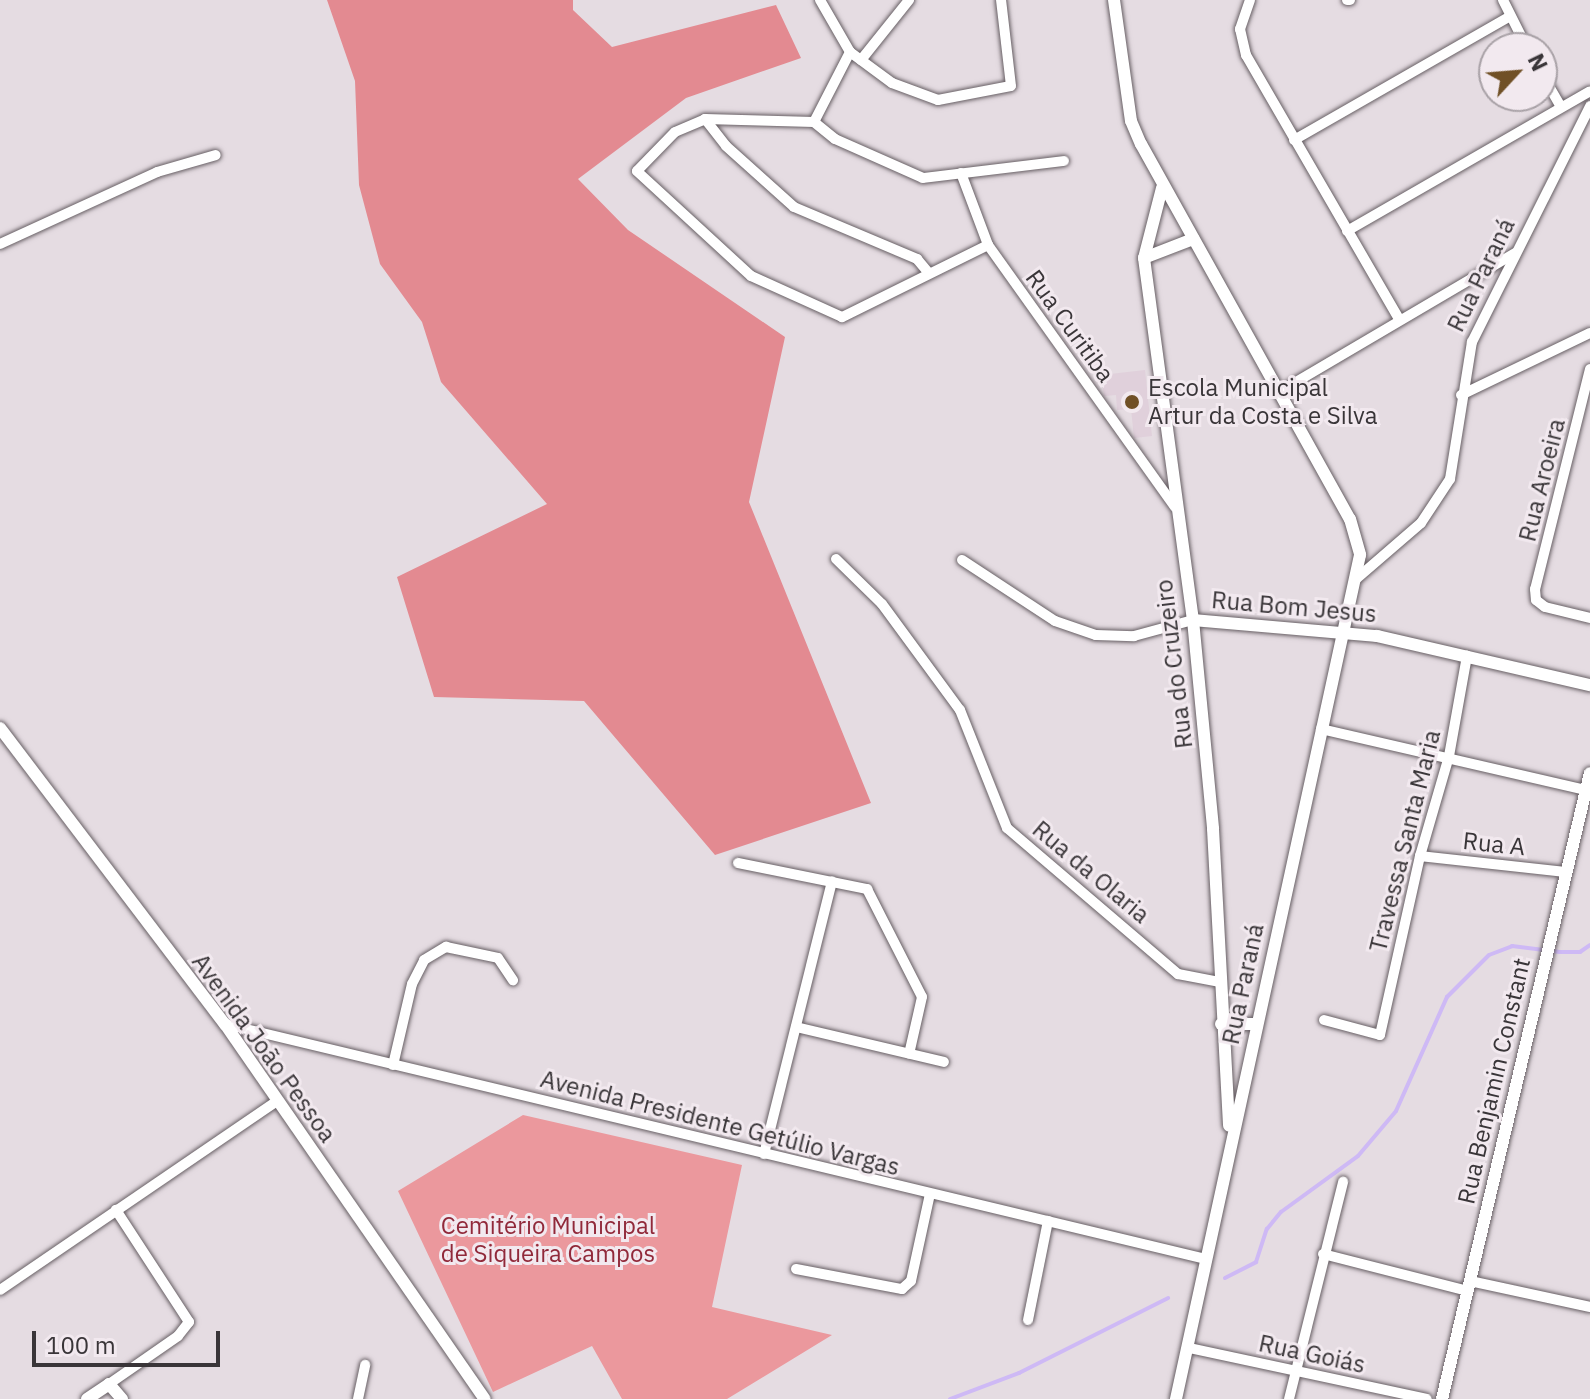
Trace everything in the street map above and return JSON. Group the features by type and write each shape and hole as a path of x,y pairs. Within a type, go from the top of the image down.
{"street":[{"path":"820,0 850,52 892,83 938,100 1011,86 1001,0"},
{"path":"861,60 909,0"},
{"path":"1114,0 1131,121 1162,188 1279,392 1515,253"},
{"path":"1250,0 1240,29 1246,55 1399,319"},
{"path":"1503,0 1518,32"},
{"path":"1294,140 1509,17"},
{"path":"814,122 850,52"},
{"path":"1347,231 1590,91"},
{"path":"1558,102 1561,107"},
{"name":"Rua Paraná","path":"1355,580 1435,506 1450,479 1461,395 1472,342 1590,106"},
{"path":"705,119 726,146 794,207 917,259 927,271"},
{"path":"988,245 927,271 842,317 751,276 637,171 675,132 705,119 814,122 835,139 923,178 1064,161"},
{"path":"0,244 157,172 216,155"},
{"name":"Rua Curitiba","path":"961,173 988,245 1175,507"},
{"name":"Rua do Cruzeiro","path":"1162,188 1144,258 1175,507 1193,620 1213,829 1221,1024 1230,1140"},
{"path":"1144,258 1193,239"},
{"path":"1461,395 1590,333"},
{"name":"Rua Aroeira","path":"1590,369 1535,589 1536,600 1590,618"},
{"name":"Rua Paraná","path":"1176,1399 1230,1140 1360,555 1350,519 1279,392"},
{"name":"Rua da Olaria","path":"836,559 882,604 960,710 1007,828 1178,974 1220,982"},
{"name":"Rua Bom Jesus","path":"962,560 1055,621 1096,635 1134,636 1193,620 1342,632 1467,656 1590,685"},
{"name":"Travessa Santa Maria","path":"1324,1020 1380,1035 1420,856 1449,756 1467,656"},
{"name":"Avenida João Pessoa","path":"0,728 225,1024 485,1399"},
{"path":"1321,729 1449,756 1588,791"},
{"name":"Rua Benjamin Constant","path":"1442,1399 1590,773"},
{"name":"Rua A","path":"1420,856 1565,872"},
{"path":"738,863 867,889 922,997 909,1054"},
{"path":"764,1154 832,881"},
{"path":"393,1065 412,984 424,960 446,947 498,958 513,980"},
{"name":"Avenida Presidente Getúlio Vargas","path":"225,1024 1206,1259"},
{"path":"1221,1024 1257,1024"},
{"path":"796,1027 944,1062"},
{"path":"0,1290 277,1101"},
{"path":"1289,1399 1343,1182"},
{"path":"796,1269 897,1290 908,1286 930,1194"},
{"path":"87,1399 186,1330 188,1314 116,1210"},
{"path":"1028,1320 1048,1221"},
{"path":"1323,1254 1469,1286 1590,1307"},
{"name":"Rua Goiás","path":"1189,1348 1427,1399"},
{"path":"358,1399 365,1365"},
{"path":"109,1384 120,1399"}],"shaded area":[{"path":"327,0 573,0 573,10 612,47 776,5 801,58 686,98 578,179 628,230 785,337 749,502 871,803 715,855 584,701 434,697 397,577 547,504 441,382 422,322 380,264 359,185 355,81"},
{"name":"Escola Municipal Artur da Costa e Silva","path":"1145,370 1152,436 1134,438 1131,409 1117,410 1116,395 1104,396 1101,375"}],"green space":[{"name":"Cemitério Municipal de Siqueira Campos","path":"523,1115 742,1165 712,1307 832,1335 727,1399 622,1399 592,1346 493,1392 398,1191"}],"waterway":[{"path":"1225,1278 1256,1262 1267,1229 1281,1212 1358,1156 1396,1111 1447,997 1489,955 1512,946 1580,952 1590,945"},
{"path":"950,1399 1019,1373 1168,1298"}],"place":[{"name":"Escola Municipal Artur da Costa e Silva","path":"1132,402"}]}
